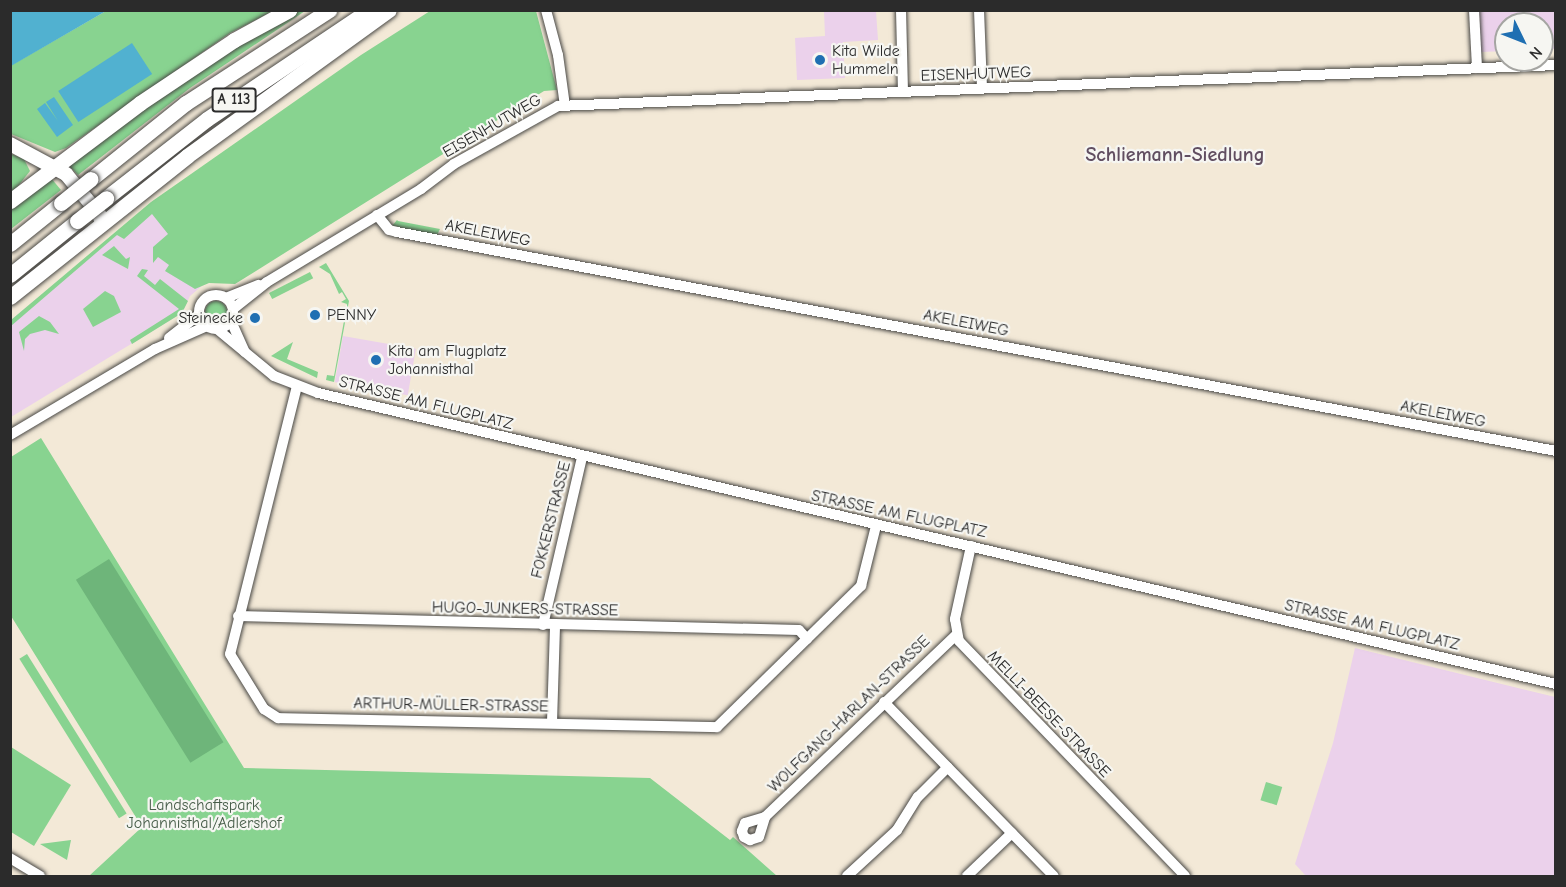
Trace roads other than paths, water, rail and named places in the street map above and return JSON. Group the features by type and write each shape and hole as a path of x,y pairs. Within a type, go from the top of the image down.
{"highway":[{"path":"10,201 52,166 234,40 289,10"},
{"name":"A 113","path":"10,244 186,104 329,10"},
{"name":"A 113","path":"10,274 207,118 369,10"},
{"path":"10,297 228,125 389,10"}],"main road":[{"path":"10,144 52,166 93,220 102,224"}],"street":[{"path":"546,10 558,56 565,106"},
{"path":"901,10 903,92"},
{"path":"979,10 982,88"},
{"path":"1474,10 1477,68"},
{"name":"EISENHUTWEG","path":"233,309 267,282 532,118 565,106 1556,65"},
{"name":"AKELEIWEG","path":"377,215 389,230 397,232 1556,451"},
{"name":"EISENHUTWEG","path":"10,436 25,432 27,427 155,349 200,314 202,303 209,297 226,298 267,282"},
{"path":"226,298 233,309 231,321"},
{"path":"200,314 212,327"},
{"name":"EISENHUTWEG","path":"155,349 231,321"},
{"name":"STRASSE AM FLUGPLATZ","path":"231,321 245,353"},
{"name":"STRASSE AM FLUGPLATZ","path":"212,327 274,376 297,386 582,457 1556,684"},
{"name":"ARTHUR-MÜLLER-STRASSE","path":"297,386 230,654 264,709 278,718 717,726 861,586 876,526"},
{"name":"FOKKERSTRASSE","path":"543,625 582,457"},
{"path":"956,635 955,620 970,546"},
{"name":"HUGO-JUNKERS-STRASSE","path":"238,616 555,626 799,630 807,639"},
{"path":"552,722 555,626"},
{"name":"WOLFGANG-HARLAN-STRASSE","path":"765,817 956,635"},
{"name":"MELLI-BEESE-STRASSE","path":"956,635 965,649 1185,876"},
{"path":"884,702 1054,876"},
{"path":"847,876 897,830 918,797 948,767"},
{"path":"967,876 1012,833"},
{"path":"10,858 40,876"}],"water":[{"path":"11,10 106,10 106,11 11,66"},
{"path":"132,43 152,74 78,122 58,91"},
{"path":"54,97 73,125 57,137 37,109 45,103 58,121 46,102"}],"place":[{"name":"Kita Wilde Hummeln","path":"820,60"},
{"name":"PENNY","path":"315,315"},
{"name":"Steinecke","path":"255,318"},
{"name":"Kita am Flugplatz Johannisthal","path":"376,360"}],"district":[{"name":"Schliemann-Siedlung","path":"1175,154"}],"park label":[{"name":"Landschaftspark Johannisthal/Adlershof","path":"204,814"}]}
